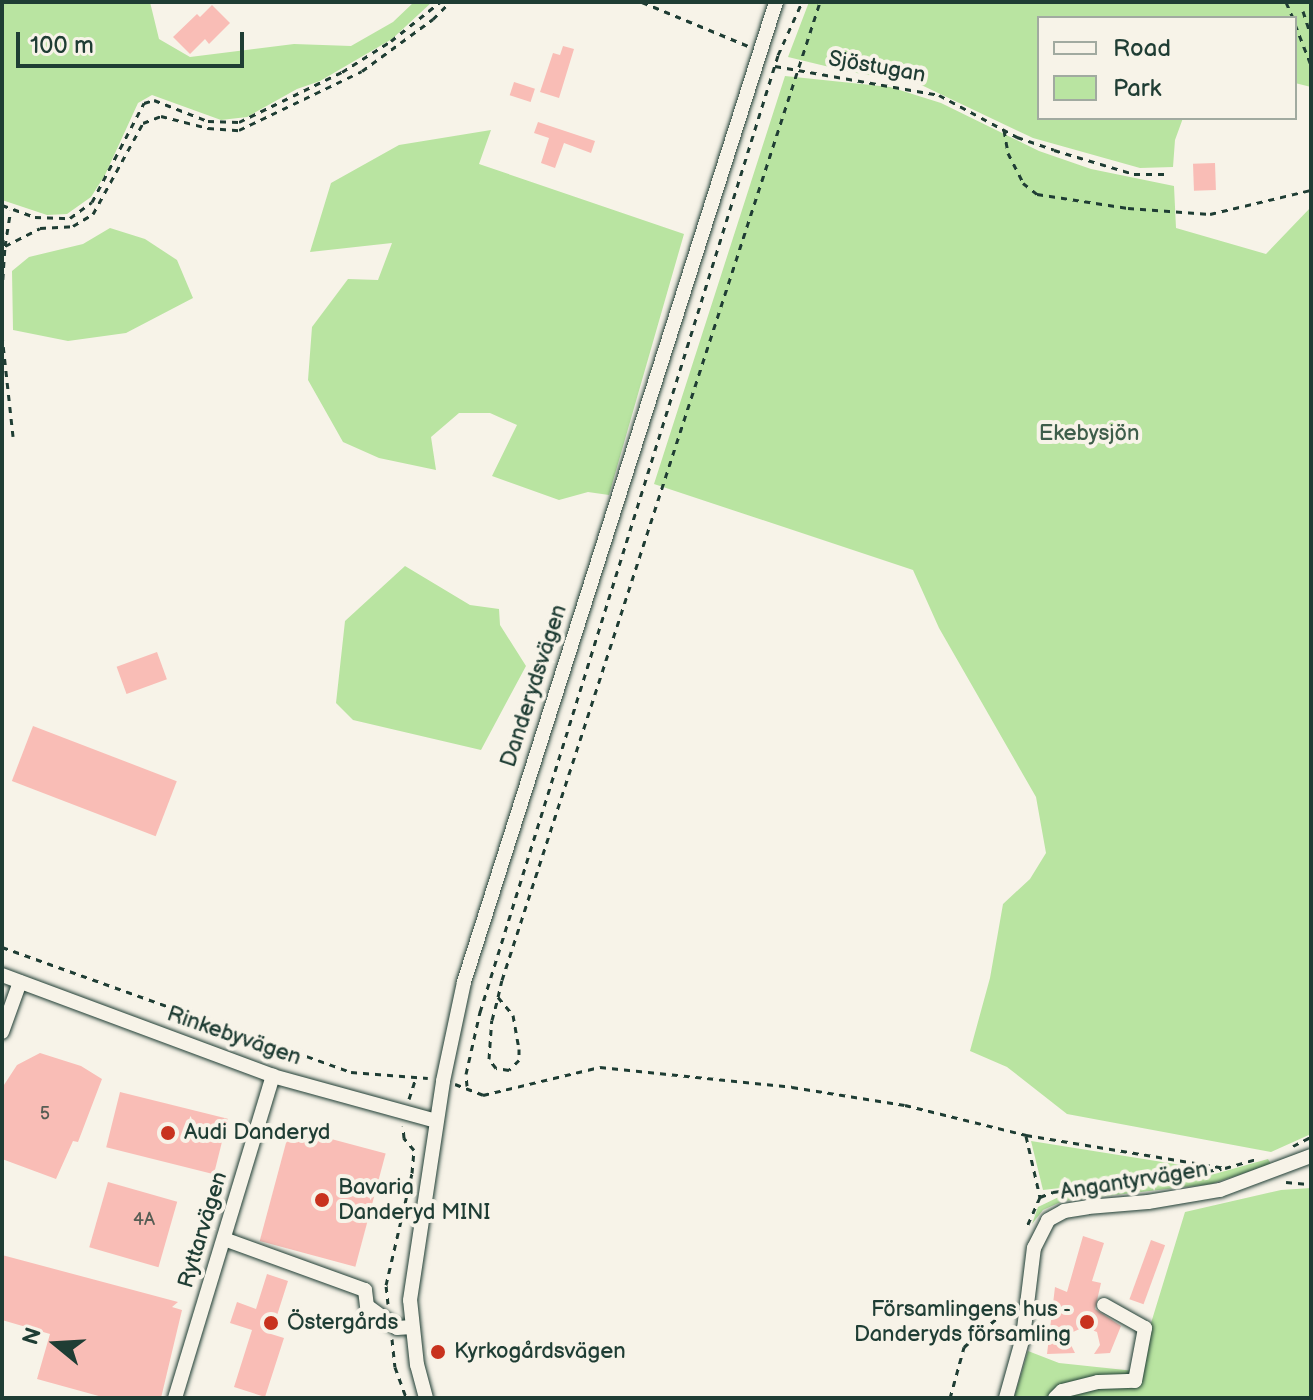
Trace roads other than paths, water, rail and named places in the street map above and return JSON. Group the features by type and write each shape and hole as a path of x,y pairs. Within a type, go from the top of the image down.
{"street":[{"name":"Danderydsvägen","path":"426,1398 417,1365 410,1300 415,1249 455,1021 479,929 776,2"},
{"name":"Rinkebyvägen","path":"2,975 273,1076 436,1121"},
{"path":"2,1032 20,982"},
{"name":"Ryttarvägen","path":"178,1397 273,1076"},
{"name":"Angantyrvägen","path":"1006,1398 1023,1337 1034,1248 1048,1220 1076,1209 1148,1202 1220,1190 1311,1156"},
{"path":"224,1239 365,1290 367,1306 397,1328 412,1327"},
{"path":"1055,1398 1062,1391 1098,1382 1135,1381 1145,1328 1104,1305"}],"place":[{"name":"Audi Danderyd","path":"168,1133"},
{"name":"Bavaria Danderyd MINI","path":"322,1200"},
{"name":"Församlingens hus - Danderyds församling","path":"1087,1322"},
{"name":"Östergårds","path":"271,1323"},
{"name":"Kyrkogårdsvägen","path":"438,1352"}],"park label":[{"name":"Ekebysjön","path":"1089,434"}]}
